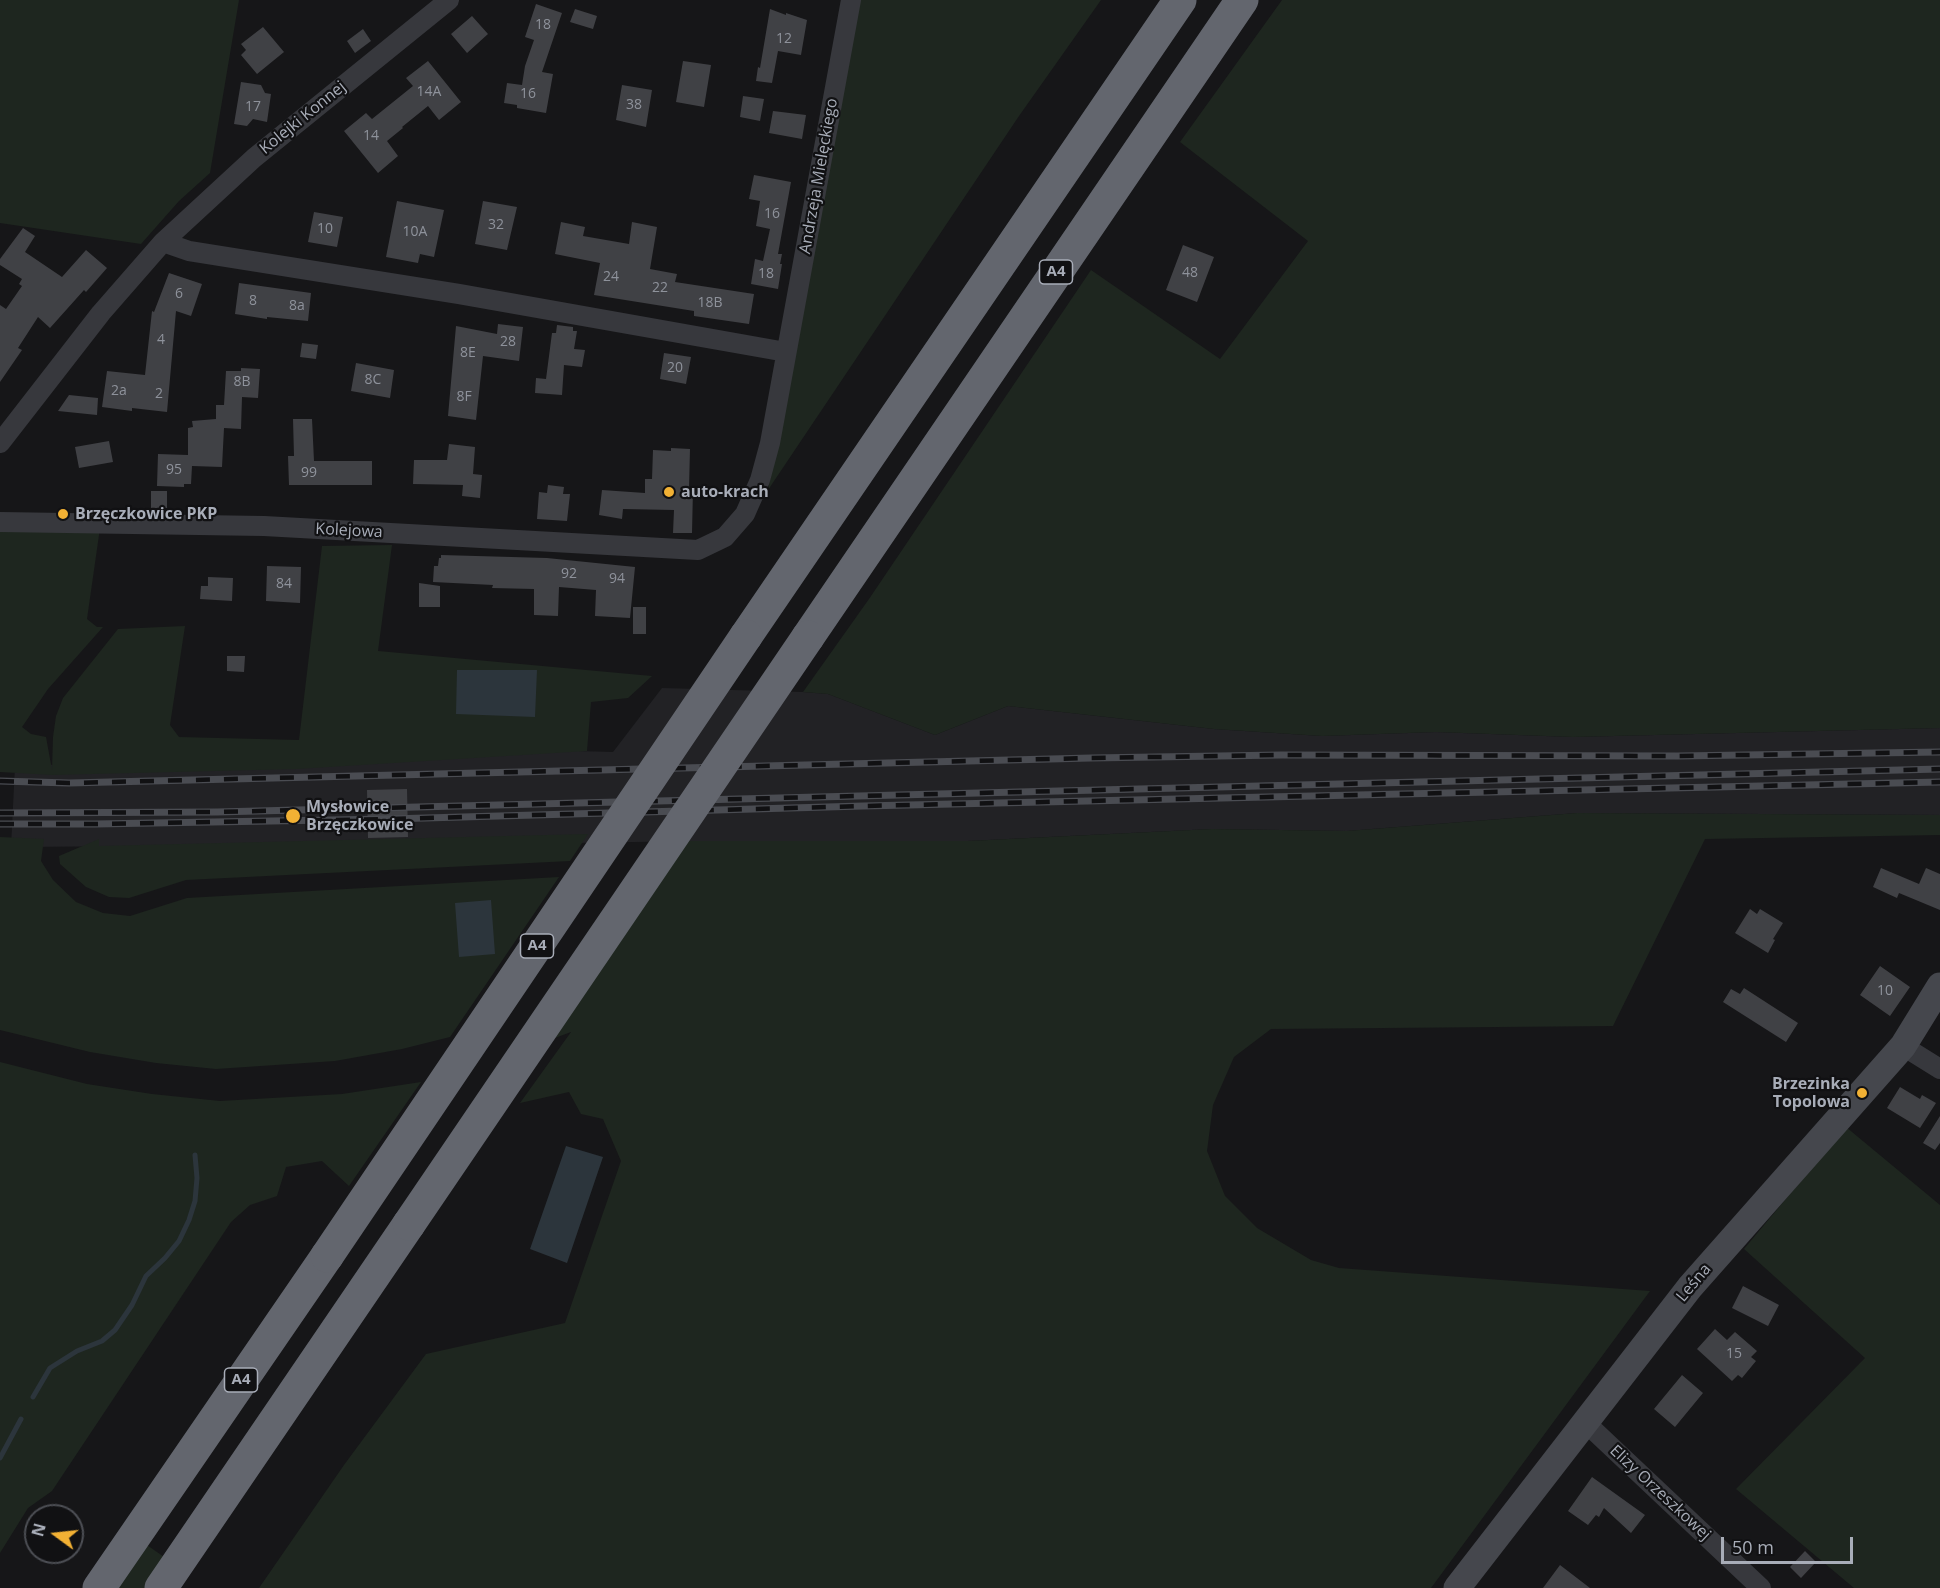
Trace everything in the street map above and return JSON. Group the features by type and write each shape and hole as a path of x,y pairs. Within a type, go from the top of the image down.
{"highway":[{"name":"A4","path":"99,1588 1180,0"},
{"name":"A4","path":"161,1588 1242,0"}],"street":[{"name":"Kolejki Konnej","path":"0,442 100,313 163,242 254,158 448,0"},
{"name":"Andrzeja Mielęckiego","path":"698,550 725,537 745,514 757,489 770,443 851,0"},
{"path":"163,242 189,251 459,294 786,352"},
{"name":"Kolejowa","path":"0,522 264,526 698,550"},
{"name":"Leśna","path":"1457,1588 1690,1287 1903,1046 1940,986"},
{"path":"1903,1046 1940,1069"},
{"name":"Elizy Orzeszkowej","path":"1586,1423 1761,1588"}],"shaded area":[{"path":"0,0 239,0 210,173 179,201 141,244 0,223"},
{"path":"858,0 1101,0 1019,116 768,490"},
{"path":"1282,0 1940,0 1940,728 1573,737 1436,732 1322,736 1214,729 1008,706 935,735 828,694 803,692 869,599 1091,270 1220,359 1308,241 1180,142"},
{"path":"0,527 100,528 87,619 97,627 103,627 48,689 22,727 31,734 46,737 52,770 56,716 63,698 118,629 185,626 170,725 179,737 299,740 322,546 392,545 378,651 652,676 628,698 591,702 587,751 297,769 52,775 0,772"},
{"path":"457,670 537,670 535,717 456,714"},
{"path":"662,688 828,694 935,735 1008,706 1214,729 1322,736 1436,732 1573,737 1940,728 1940,815 1577,813 1347,831 1212,829 968,841 11,847 15,766 508,749 613,752"},
{"path":"1577,813 1940,815 1940,835 1705,839 1613,1026 1271,1029 1234,1057 1213,1105 1207,1151 1225,1196 1257,1228 1311,1260 1339,1268 1650,1291 1431,1588 259,1588 344,1465 426,1354 565,1323 621,1161 603,1119 581,1114 569,1092 520,1103 571,1032 544,1042 680,841 968,841 1212,829 1347,831"},
{"path":"588,834 570,861 186,880 129,898 109,897 86,887 60,864 59,856 99,839 99,846"},
{"path":"0,837 44,839 41,861 53,880 76,902 103,913 130,916 187,898 559,877 450,1037 402,1049 335,1061 216,1069 156,1063 90,1052 0,1030"},
{"path":"491,900 495,954 459,957 455,903"},
{"path":"0,1062 87,1084 220,1101 342,1094 421,1082 349,1186 322,1161 286,1167 277,1196 250,1205 231,1222 52,1491 34,1504 24,1504 24,1514 0,1553"},
{"path":"1846,1127 1940,1205 1940,1588 1854,1588 1736,1489 1865,1358 1744,1249"},
{"path":"566,1146 603,1157 567,1263 530,1249"},
{"path":"144,1543 167,1559 147,1588 114,1588"}],"building":[{"path":"536,4 562,13 542,72 553,74 546,113 517,108 517,105 504,103 507,83 522,85 525,66 534,40 525,37"},
{"path":"575,9 597,16 593,29 570,22"},
{"path":"770,9 807,20 801,55 778,51 772,83 756,81"},
{"path":"472,16 488,34 467,53 451,34"},
{"path":"263,27 284,52 257,74 241,55 246,50 241,44"},
{"path":"363,29 371,41 355,53 347,41"},
{"path":"428,61 461,102 439,120 428,106 402,127 387,141 398,156 378,173 344,131 366,113 372,119 413,86 406,78"},
{"path":"683,61 711,65 704,107 676,102"},
{"path":"241,82 261,85 265,93 271,94 267,122 253,119 247,126 234,124"},
{"path":"622,85 652,90 646,127 616,120"},
{"path":"743,96 764,99 760,121 740,117"},
{"path":"773,111 806,115 802,139 769,133"},
{"path":"754,175 791,182 778,254 782,254 780,264 782,264 778,289 751,284 755,259 763,261 770,229 756,226 760,201 749,199"},
{"path":"397,201 444,210 434,257 420,254 418,263 386,257"},
{"path":"483,201 517,207 507,250 475,244"},
{"path":"314,212 343,217 337,247 308,242"},
{"path":"561,222 585,227 583,236 629,244 632,222 657,227 650,269 677,274 675,282 754,294 749,324 694,316 694,311 594,295 600,263 555,254"},
{"path":"23,228 35,236 25,252 62,277 86,250 107,268 50,328 38,317 18,348 22,350 0,382 0,305 6,309 22,286 19,284 22,279 0,265 0,259"},
{"path":"1183,245 1214,257 1197,302 1166,290"},
{"path":"169,273 202,284 191,316 176,311 167,412 102,407 107,371 145,375 152,311 154,312"},
{"path":"239,283 311,293 308,321 267,317 267,319 235,314"},
{"path":"498,324 523,327 519,361 483,356 476,420 448,416 456,326 497,334"},
{"path":"557,325 573,327 573,331 577,331 574,349 585,350 582,367 564,365 562,395 535,393 536,378 546,379 552,333 556,333"},
{"path":"302,343 318,345 316,359 300,357"},
{"path":"664,353 691,357 686,384 660,379"},
{"path":"356,363 394,370 390,398 351,391"},
{"path":"241,368 260,369 258,398 242,397 241,429 224,428 222,467 192,466 191,484 184,484 184,487 157,486 158,454 188,455 188,428 193,427 192,421 216,419 216,405 224,405 226,371 241,371"},
{"path":"69,395 98,398 97,415 58,411"},
{"path":"293,419 312,419 314,461 372,461 372,485 289,485 288,456 294,456"},
{"path":"109,441 113,462 79,468 75,447"},
{"path":"449,444 475,447 473,474 482,475 480,498 462,496 463,485 413,484 414,460 447,460"},
{"name":"auto-krach","path":"671,448 690,449 689,489 693,489 692,533 673,533 674,510 623,509 622,519 599,515 602,490 645,493 645,479 652,479 653,450 671,451"},
{"path":"548,485 564,487 563,494 570,494 567,521 537,519 539,492 547,493"},
{"path":"151,491 167,491 167,508 151,508"},
{"path":"441,555 547,558 635,567 630,618 595,616 596,590 559,587 558,616 534,615 534,589 492,588 493,585 433,582 434,566 438,566"},
{"path":"267,566 301,567 300,603 266,601"},
{"path":"208,577 233,578 232,601 200,599 201,586 208,586"},
{"path":"419,583 440,586 440,607 419,607"},
{"path":"633,607 646,607 646,634 633,634"},
{"path":"227,656 245,656 244,672 227,671"},
{"path":"407,789 408,837 368,838 367,790"},
{"path":"1881,868 1919,884 1926,868 1940,874 1940,910 1899,893 1897,898 1873,887"},
{"path":"1750,909 1757,914 1760,909 1783,923 1768,953 1735,933"},
{"path":"1880,966 1910,987 1890,1016 1860,995"},
{"path":"1744,988 1798,1023 1786,1042 1723,1002 1731,989 1740,994"},
{"path":"1900,1087 1920,1099 1922,1095 1936,1103 1920,1128 1887,1108"},
{"path":"1940,1116 1940,1143 1935,1150 1923,1143"},
{"path":"1743,1286 1779,1305 1768,1326 1732,1308"},
{"path":"1715,1329 1727,1340 1735,1332 1757,1351 1751,1357 1756,1361 1742,1378 1738,1375 1732,1381 1697,1349"},
{"path":"1682,1375 1703,1393 1675,1427 1654,1409"},
{"path":"1592,1477 1645,1515 1631,1533 1604,1508 1599,1517 1596,1515 1588,1525 1568,1511"},
{"path":"1805,1551 1816,1562 1801,1578 1790,1567"},
{"path":"1560,1565 1590,1588 1543,1588"}],"waterway":[{"path":"33,1397 50,1368 77,1351 102,1341 115,1330 132,1305 146,1276 179,1241 195,1201 197,1178 195,1155"},
{"path":"0,1458 21,1419"}],"railway":[{"path":"0,781 69,783 1281,755 1678,756 1940,752"},
{"path":"0,813 217,812 1940,769"},
{"path":"0,824 389,819 1940,782"}],"place":[{"name":"auto-krach","path":"669,492"},
{"name":"Brzęczkowice PKP","path":"63,514"},
{"name":"Mysłowice Brzęczkowice","path":"293,816"},
{"name":"Brzezinka Topolowa","path":"1862,1093"}]}
